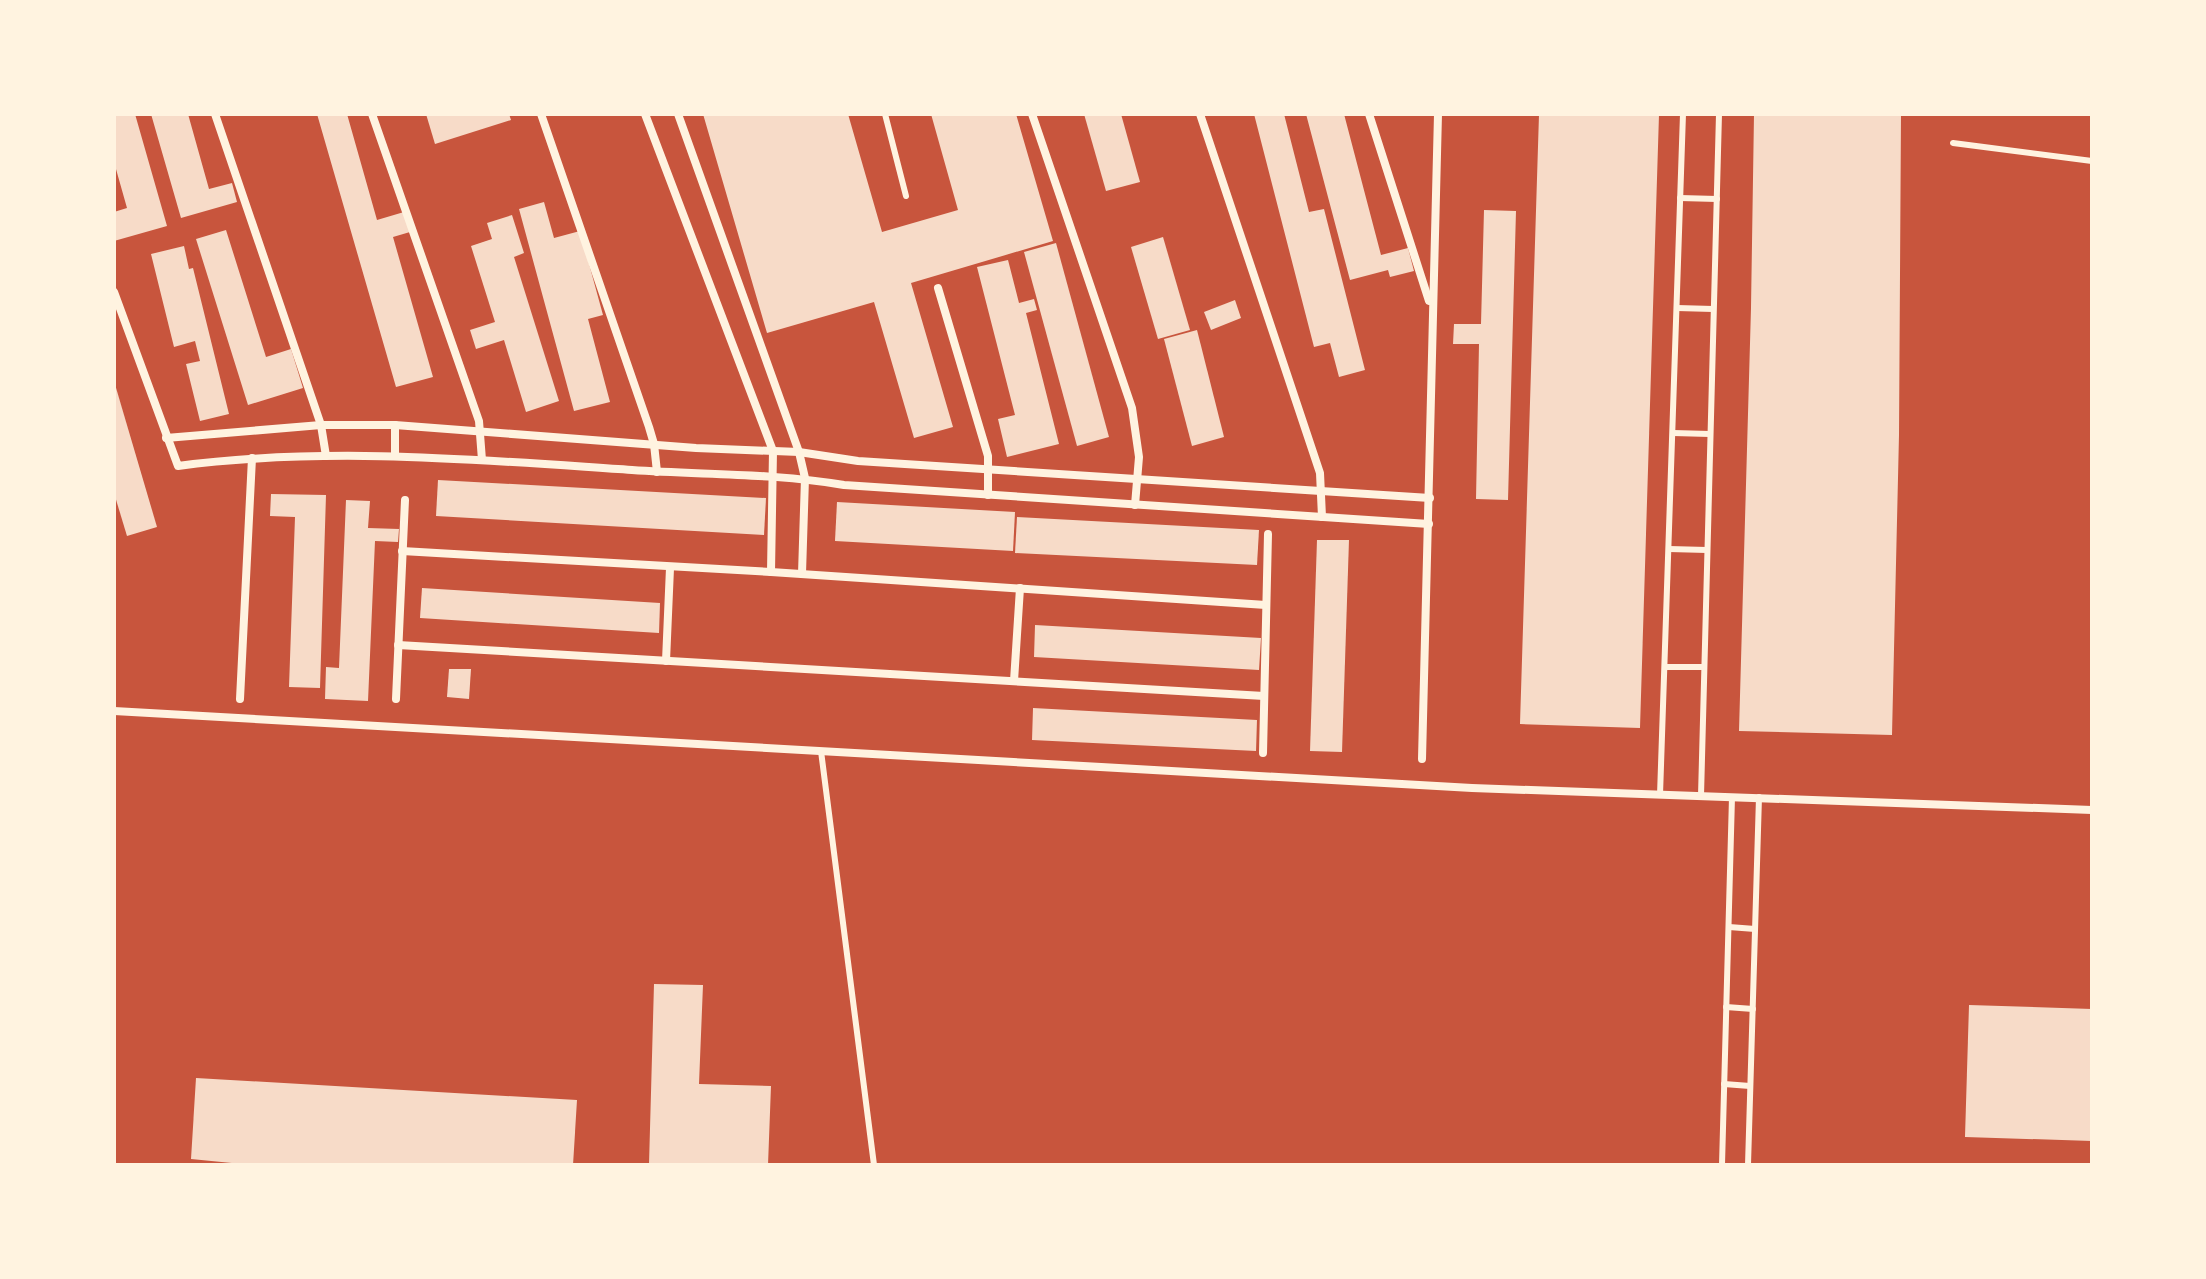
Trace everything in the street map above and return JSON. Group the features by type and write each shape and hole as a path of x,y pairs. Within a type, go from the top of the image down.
{"street":[{"path":"215,114 321,425 326,456"},
{"path":"372,114 481,431 482,460"},
{"path":"541,114 654,444 657,472"},
{"path":"645,114 773,451 771,572"},
{"path":"678,114 799,452 805,478 802,574"},
{"path":"1032,114 1132,408 1137,429 1135,505"},
{"path":"1200,114 1320,473 1322,517"},
{"path":"1369,114 1432,309"},
{"path":"1422,759 1438,114"},
{"path":"938,288 988,456 988,495"},
{"path":"114,292 178,466 252,458 326,456 482,460 657,472 774,475 844,485 1429,524"},
{"path":"166,438 321,425 395,425 799,452 858,461 1430,498"},
{"path":"395,425 395,456"},
{"path":"240,699 252,458"},
{"path":"396,699 405,500"},
{"path":"1263,753 1268,534"},
{"path":"402,551 1266,605"},
{"path":"666,661 670,568"},
{"path":"1014,681 1020,588"},
{"path":"398,645 1264,696"},
{"path":"114,711 1472,788 2092,810"}],"lane":[{"path":"885,114 906,196"},
{"path":"1660,795 1683,114"},
{"path":"1701,796 1719,114"},
{"path":"1953,143 2092,161"},
{"path":"1680,198 1717,199"},
{"path":"1677,308 1713,309"},
{"path":"1673,433 1710,434"},
{"path":"1669,549 1707,550"},
{"path":"1665,667 1704,667"},
{"path":"821,751 874,1165"},
{"path":"1722,1165 1732,797"},
{"path":"1748,1165 1759,797"},
{"path":"1729,927 1755,929"},
{"path":"1726,1007 1753,1009"},
{"path":"1724,1084 1750,1086"}],"building":[{"path":"114,114 135,114 167,226 114,241 114,212 127,208 114,162"},
{"path":"151,114 188,114 209,189 232,183 237,202 181,218"},
{"path":"317,114 347,114 377,220 404,212 410,232 393,237 433,377 396,387"},
{"path":"426,114 509,114 511,120 435,144"},
{"path":"703,114 848,114 882,232 958,210 931,114 1016,114 1053,241 911,283 953,427 914,438 874,302 767,333"},
{"path":"1084,114 1121,114 1140,182 1106,191"},
{"path":"1254,114 1284,114 1309,212 1324,209 1365,370 1339,377 1330,343 1314,347"},
{"path":"1306,114 1344,114 1381,255 1408,248 1414,271 1390,277 1388,270 1350,280"},
{"path":"1539,114 1659,114 1640,728 1520,724"},
{"path":"1754,114 1901,114 1899,435 1892,735 1739,731"},
{"path":"544,202 554,238 580,231 603,315 588,319 610,402 574,411 519,209"},
{"path":"1484,210 1516,211 1508,500 1476,499 1479,344 1453,344 1454,324 1481,324"},
{"path":"512,215 524,253 514,257 559,401 526,412 504,340 476,349 470,330 495,322 471,246 492,239 487,223"},
{"path":"226,230 266,357 291,349 303,388 248,405 196,239"},
{"path":"1163,237 1190,330 1158,339 1131,247"},
{"path":"1056,243 1109,437 1077,446 1024,252"},
{"path":"184,246 189,269 193,268 229,414 200,421 186,364 200,361 195,341 174,347 151,254"},
{"path":"1008,260 1019,303 1034,299 1037,310 1026,313 1059,444 1007,457 998,419 1015,415 977,267"},
{"path":"1235,300 1241,318 1211,330 1204,312"},
{"path":"1197,330 1224,437 1192,446 1164,339"},
{"path":"114,381 157,527 127,536 114,493"},
{"path":"438,480 766,498 764,535 436,516"},
{"path":"271,494 326,495 320,688 289,687 295,517 270,516"},
{"path":"346,500 370,501 368,528 399,529 398,542 375,541 368,701 325,699 326,667 339,668"},
{"path":"837,502 1015,512 1013,551 835,541"},
{"path":"1017,517 1259,530 1257,565 1015,553"},
{"path":"1317,540 1349,540 1342,752 1310,751"},
{"path":"422,588 660,603 659,633 420,618"},
{"path":"1035,625 1261,638 1259,670 1034,657"},
{"path":"449,669 471,669 469,699 447,697"},
{"path":"1033,708 1257,720 1256,751 1032,740"},
{"path":"654,984 703,985 699,1084 771,1086 768,1165 649,1165"},
{"path":"1969,1005 2092,1009 2092,1141 1965,1137"},
{"path":"196,1078 577,1100 573,1165 252,1165 191,1159"}]}
